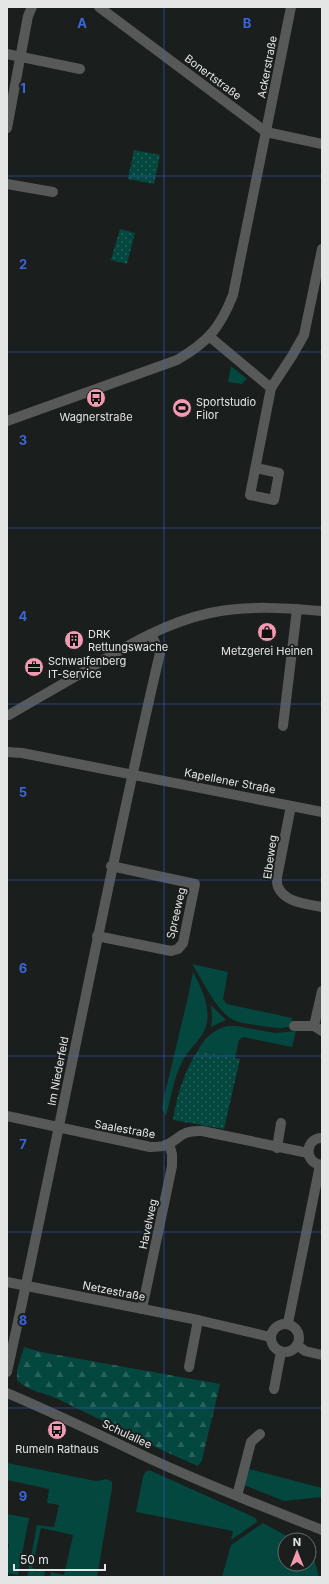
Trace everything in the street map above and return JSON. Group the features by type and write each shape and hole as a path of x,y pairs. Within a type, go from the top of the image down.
{"street":[{"path":"7,128 28,16 32,7"},
{"name":"Bonertstraße","path":"99,7 266,132 322,144"},
{"name":"Ackerstraße","path":"266,132 291,7"},
{"path":"7,54 80,69"},
{"path":"7,421 177,360 194,350 210,337 225,315 233,295 266,132"},
{"path":"7,184 53,192"},
{"path":"256,468 271,388 292,356 304,334 322,249"},
{"path":"210,337 271,388"},
{"path":"9,715 130,644 182,621 211,613 240,609 271,608 322,611"},
{"path":"282,726 297,609"},
{"path":"133,774 160,653 151,634"},
{"name":"Kapellener Straße","path":"7,752 133,774 322,812"},
{"name":"Im Niederfeld","path":"7,1372 59,1128 97,936 133,774"},
{"name":"Elbeweg","path":"291,806 277,878 278,887 284,894 295,901 322,907"},
{"name":"Spreeweg","path":"97,936 171,951 178,949 183,943 195,884 112,866"},
{"path":"294,1026 318,1028 322,991"},
{"name":"Saalestraße","path":"7,1116 150,1147 162,1147 169,1144 180,1135 191,1131 202,1131 278,1148 308,1153"},
{"path":"278,1148 281,1123"},
{"path":"288,1323 321,1165 314,1163 310,1159 308,1153 309,1146 314,1140 322,1138"},
{"name":"Havelweg","path":"142,1309 172,1166 172,1154 169,1144"},
{"name":"Netzestraße","path":"7,1282 198,1320 270,1337"},
{"path":"188,1367 198,1320"},
{"path":"283,1323 292,1325 298,1332 299,1337 297,1346 290,1351 281,1352 273,1346 270,1337 274,1327 283,1323"},
{"path":"297,1346 305,1351 322,1355"},
{"path":"274,1389 281,1352"},
{"name":"Schulallee","path":"7,1393 71,1420 140,1454 237,1496 322,1530"},
{"path":"237,1496 251,1442 260,1434"}],"green space":[{"path":"134,150 160,155 154,184 128,179"},
{"path":"120,229 135,233 127,264 111,260"},
{"path":"231,366 247,379 242,384 228,382"},
{"path":"192,964 228,972 223,999 227,1004 292,1018 291,1026 280,1028 261,1026 239,1022 229,1017 211,996"},
{"path":"193,972 204,995 208,1011 206,1027 202,1035 185,1057 177,1073 166,1116 162,1109 164,1097"},
{"path":"211,1005 226,1020 211,1027 212,1017"},
{"path":"227,1026 237,1026 275,1033 296,1031 292,1047 243,1037 239,1040 235,1058 198,1050 210,1035"},
{"path":"198,1050 240,1059 224,1129 173,1120 182,1084"},
{"path":"24,1347 41,1352 220,1384 202,1460 198,1466 58,1399 26,1387 17,1380 17,1370"},
{"path":"7,1463 96,1481 107,1479 112,1482 97,1577 50,1577 51,1572 64,1575 73,1535 41,1528 32,1568 45,1571 44,1577 27,1577 37,1525 54,1527 59,1505 47,1503 49,1489 7,1480"},
{"path":"249,1469 322,1488 322,1497 284,1501 244,1485"},
{"path":"149,1470 256,1518 257,1522 231,1540 233,1531 136,1512 143,1477 145,1472"},
{"path":"7,1514 29,1518 18,1575 7,1573 9,1544 7,1544"},
{"path":"263,1523 279,1532 277,1532 277,1572 317,1572 317,1570 319,1577 222,1577 231,1545"}],"place":[{"name":"Wagnerstraße","path":"96,398"},
{"name":"Sportstudio Filor","path":"182,408"},
{"name":"Metzgerei Heinen","path":"267,632"},
{"name":"DRK Rettungswache","path":"74,640"},
{"name":"Schwalfenberg IT-Service","path":"34,667"},
{"name":"Rumeln Rathaus","path":"57,1430"}]}
